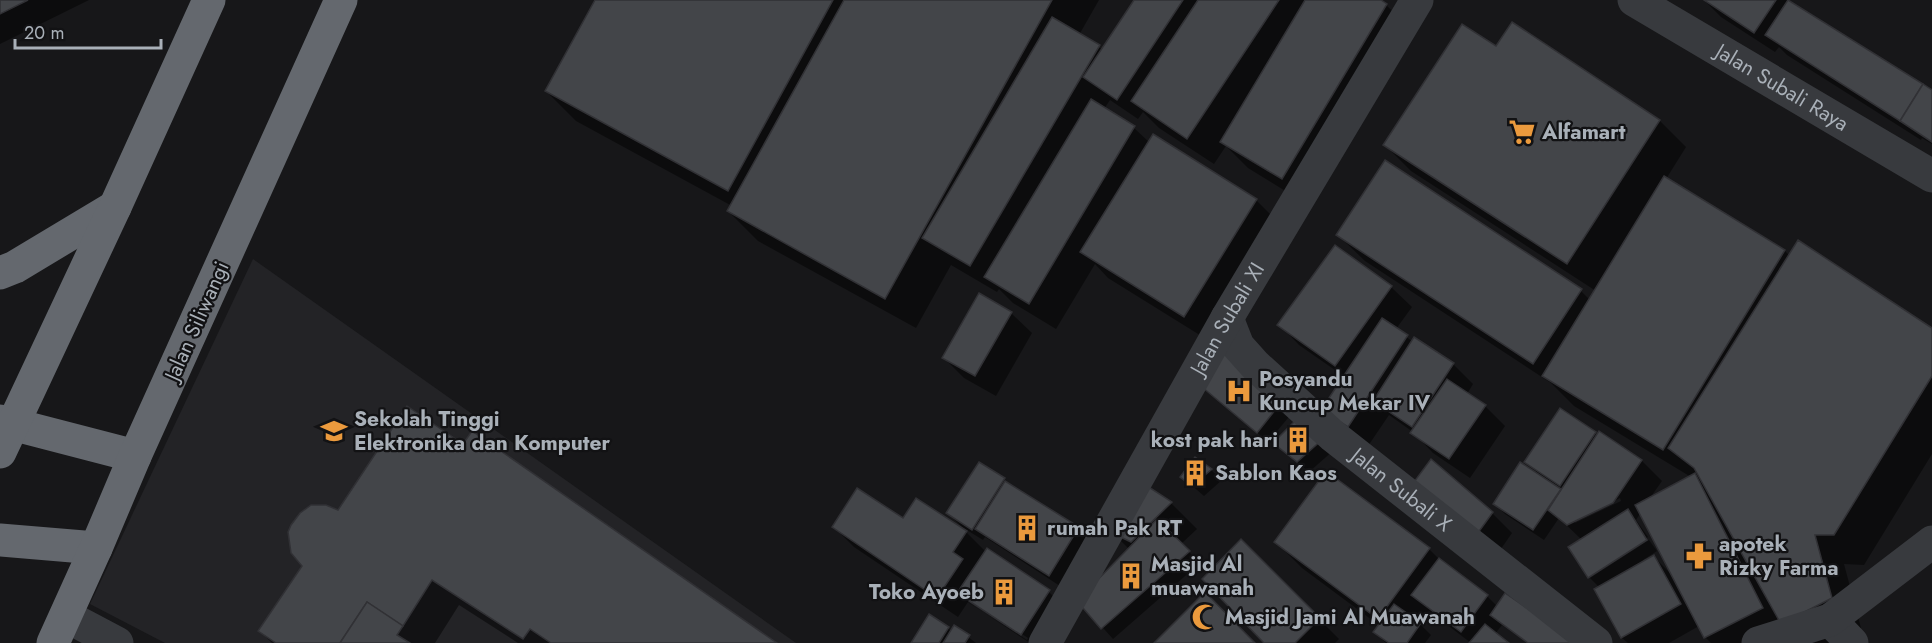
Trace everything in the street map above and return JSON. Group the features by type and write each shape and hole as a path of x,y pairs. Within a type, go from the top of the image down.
{"highway":[{"path":"135,456 4,432 115,207 209,0"},
{"name":"Jalan Siliwangi","path":"60,630 135,456 341,0"},
{"path":"0,273 15,267 115,207"},
{"path":"0,540 96,548"}],"street":[{"name":"Jalan Subali XI","path":"1045,643 1227,318 1417,0"},
{"name":"Jalan Subali Raya","path":"1634,0 1932,176"},
{"name":"Jalan Subali X","path":"1227,318 1238,346 1255,365 1333,436 1596,643"},
{"path":"1758,643 1830,620 1932,542"},
{"path":"1830,620 1852,643"},
{"path":"60,630 117,643"}],"shaded area":[{"name":"Sekolah Tinggi Elektronika dan Komputer","path":"253,259 796,643 165,643 90,604"}],"building":[{"path":"0,0 28,0 0,14"},
{"path":"595,0 833,0 728,191 545,91"},
{"path":"844,0 1052,0 885,299 727,211"},
{"path":"1134,0 1183,0 1117,100 1083,77"},
{"path":"1198,0 1279,0 1187,139 1131,101"},
{"path":"1305,0 1381,0 1387,4 1282,179 1220,142"},
{"path":"1704,0 1776,0 1754,33"},
{"path":"1788,0 1923,84 1900,121 1765,35"},
{"path":"1052,17 1100,45 970,266 922,238"},
{"name":"Alfamart","path":"1512,22 1660,120 1567,264 1383,145 1462,24 1496,46"},
{"path":"1923,84 1932,90 1932,142 1900,121"},
{"path":"1091,99 1135,126 1029,304 984,277"},
{"path":"1153,134 1257,199 1184,317 1080,252"},
{"path":"1385,160 1582,289 1533,364 1336,235"},
{"path":"1664,176 1785,250 1663,450 1542,376"},
{"path":"1798,240 1932,328 1932,376 1834,535 1815,535 1832,598 1781,624 1694,468 1668,448"},
{"path":"1335,245 1392,286 1335,366 1277,325"},
{"path":"979,293 1012,312 975,376 942,358"},
{"path":"1382,318 1408,335 1348,427 1321,410"},
{"path":"1414,337 1454,363 1412,427 1373,401"},
{"name":"Posyandu Kuncup Mekar IV","path":"1221,350 1283,400 1257,433 1196,382"},
{"path":"1447,379 1486,405 1449,459 1410,433"},
{"path":"407,406 463,444 472,431 777,643 551,643 530,629 523,639 432,580 403,626 367,602 340,643 276,643 258,631 302,566 291,553 288,532 291,525 300,513 311,505 326,505 338,510"},
{"path":"1560,408 1596,432 1560,486 1524,462"},
{"name":"kost pak hari","path":"1299,417 1324,438 1297,462 1273,443"},
{"path":"1599,431 1642,460 1613,503 1567,525 1548,510"},
{"name":"Sablon Kaos","path":"1195,457 1212,469 1192,486 1180,477"},
{"path":"1431,459 1493,512 1475,537 1411,486"},
{"path":"979,462 1005,478 972,530 946,513"},
{"path":"1520,462 1561,489 1533,530 1493,504"},
{"path":"1326,471 1430,548 1378,619 1274,542"},
{"name":"apotek Rizky Farma","path":"1695,473 1763,608 1704,638 1635,505"},
{"name":"rumah Pak RT","path":"1005,481 1079,527 1049,576 975,529"},
{"path":"1144,484 1172,502 1131,542 1110,532"},
{"path":"857,488 903,518 916,498 967,531 953,552 963,559 937,598 832,527"},
{"path":"1628,509 1647,540 1588,578 1568,547"},
{"name":"Masjid Al muawanah","path":"1157,519 1190,551 1101,629 1077,601"},
{"path":"1241,539 1320,618 1295,643 1264,643 1202,579"},
{"name":"Toko Ayoeb","path":"987,548 1050,590 1021,635 957,593"},
{"path":"1654,555 1681,604 1621,638 1594,589"},
{"path":"1439,558 1488,595 1461,632 1411,595"},
{"name":"Masjid Jami Al Muawanah","path":"1205,592 1255,643 1154,643"},
{"path":"1505,593 1578,643 1528,643 1490,615"},
{"path":"367,602 403,626 397,635 410,643 340,643"},
{"path":"1394,604 1421,623 1407,643 1389,643 1373,632"},
{"path":"929,614 949,627 939,643 911,643"},
{"path":"1485,624 1509,643 1469,643"},
{"path":"954,625 970,635 965,643 943,643"}],"place":[{"name":"Alfamart","path":"1522,132"},
{"name":"Posyandu Kuncup Mekar IV","path":"1239,391"},
{"name":"Sekolah Tinggi Elektronika dan Komputer","path":"334,431"},
{"name":"kost pak hari","path":"1298,440"},
{"name":"Sablon Kaos","path":"1195,473"},
{"name":"rumah Pak RT","path":"1027,528"},
{"name":"apotek Rizky Farma","path":"1699,556"},
{"name":"Masjid Al muawanah","path":"1131,576"},
{"name":"Toko Ayoeb","path":"1004,592"},
{"name":"Masjid Jami Al Muawanah","path":"1205,617"}]}
